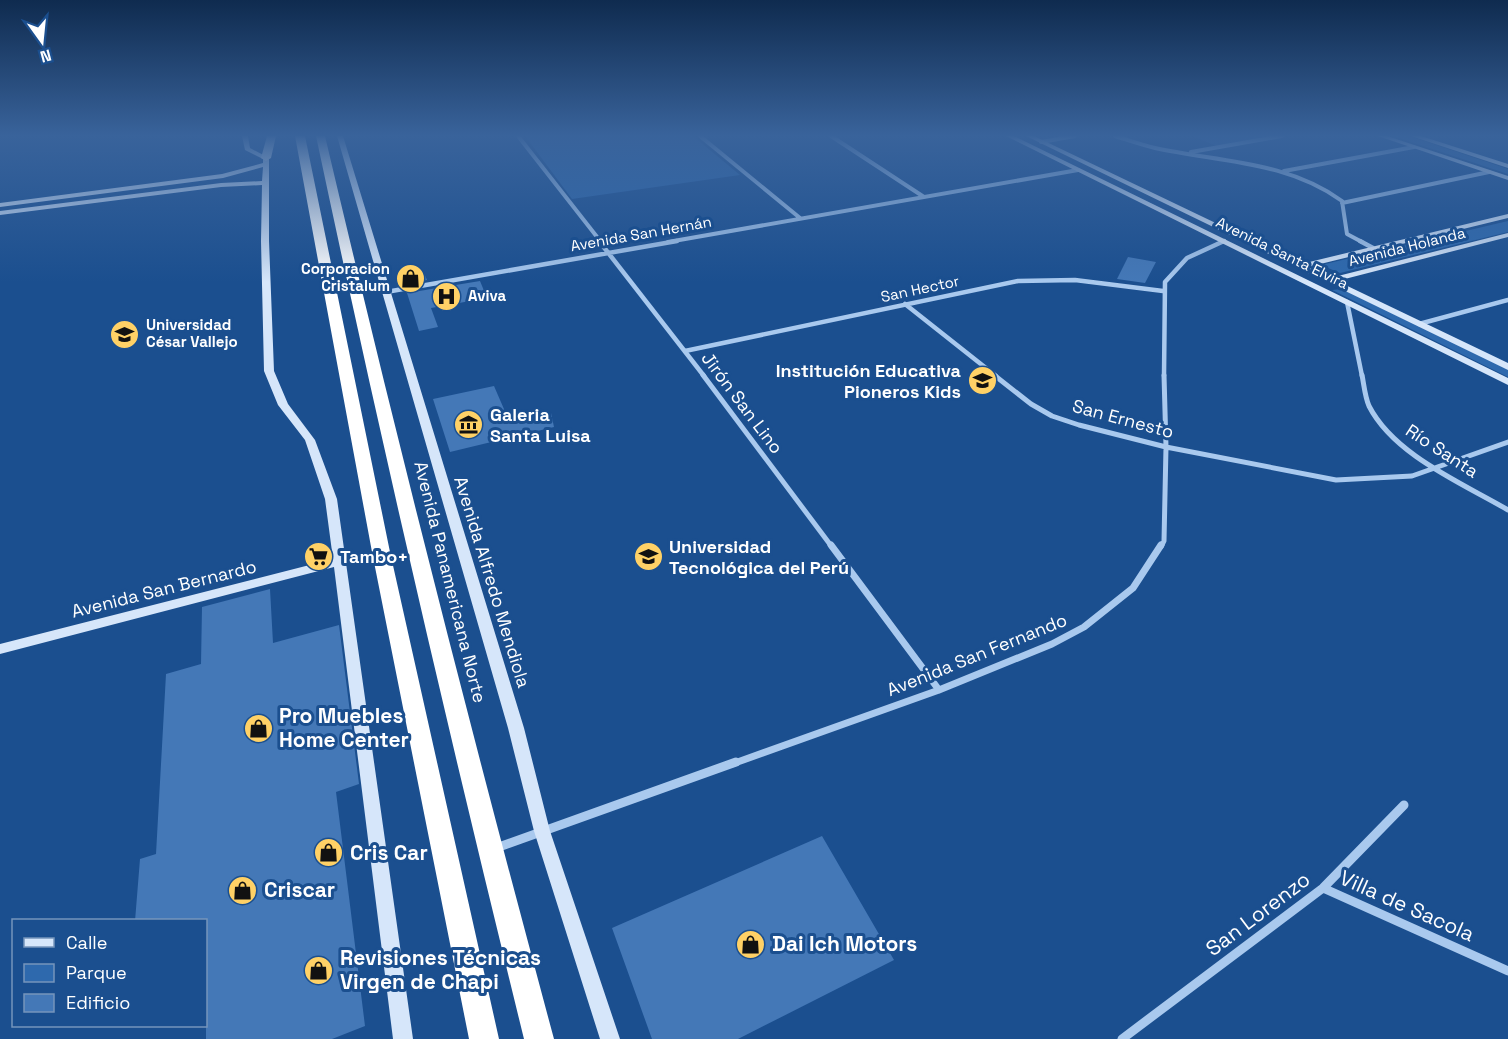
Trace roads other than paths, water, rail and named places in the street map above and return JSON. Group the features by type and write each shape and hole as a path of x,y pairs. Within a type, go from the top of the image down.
{"highway":[{"path":"309,184 381,552 484,1039"},
{"name":"Avenida Panamericana Norte","path":"331,184 490,850 539,1039"}],"main road":[{"path":"2,209 166,184"},
{"path":"2,209 233,184"},
{"path":"266,184 268,371 283,405 310,440 331,499 403,1039"},
{"name":"Avenida Alfredo Mendiola","path":"354,184 516,728 542,831 610,1039"},
{"name":"Avenida Santa Elvira","path":"1108,184 1508,382"},
{"name":"Avenida Santa Elvira","path":"1131,184 1507,365"},
{"name":"Avenida Holanda","path":"1284,271 1508,216"},
{"name":"Avenida Holanda","path":"1313,285 1508,235"},
{"name":"Avenida San Bernardo","path":"0,649 338,562"}],"street":[{"name":"Jirón San Lino","path":"554,184 685,351 939,690"},
{"path":"759,184 800,218"},
{"path":"905,184 924,197"},
{"name":"Avenida San Hernán","path":"386,292 995,184"},
{"path":"1312,184 1334,194 1342,203 1347,234 1373,248"},
{"path":"1342,203 1430,184"},
{"path":"1163,291 1165,282 1187,258 1224,241"},
{"name":"San Hector","path":"685,351 1002,283 1037,279 1075,280 1163,291"},
{"name":"Avenida San Fernando","path":"490,850 939,690 1052,644 1084,627 1133,588 1164,541 1166,447 1163,291"},
{"path":"1419,324 1508,300"},
{"name":"Río Santa","path":"1347,302 1368,404 1383,429 1401,446 1508,510"},
{"name":"San Ernesto","path":"905,304 1032,404 1052,416 1166,447 1336,480 1412,476 1436,468"},
{"path":"1436,468 1508,443"},
{"name":"San Lorenzo","path":"1122,1039 1323,888 1404,805"},
{"name":"Villa de Sacola","path":"1323,888 1508,971"}],"place":[{"name":"Corporacion Cristalum","path":"411,278"},
{"name":"Aviva","path":"447,296"},
{"name":"Universidad César Vallejo","path":"125,334"},
{"name":"Institución Educativa Pioneros Kids","path":"982,381"},
{"name":"Galeria Santa Luisa","path":"469,425"},
{"name":"Tambo+","path":"319,557"},
{"name":"Universidad Tecnológica del Perú","path":"648,557"},
{"name":"Pro Muebles Home Center","path":"258,728"},
{"name":"Cris Car","path":"329,853"},
{"name":"Criscar","path":"243,890"},
{"name":"Dai Ich Motors","path":"751,944"},
{"name":"Revisiones Técnicas Virgen de Chapi","path":"319,970"}]}
